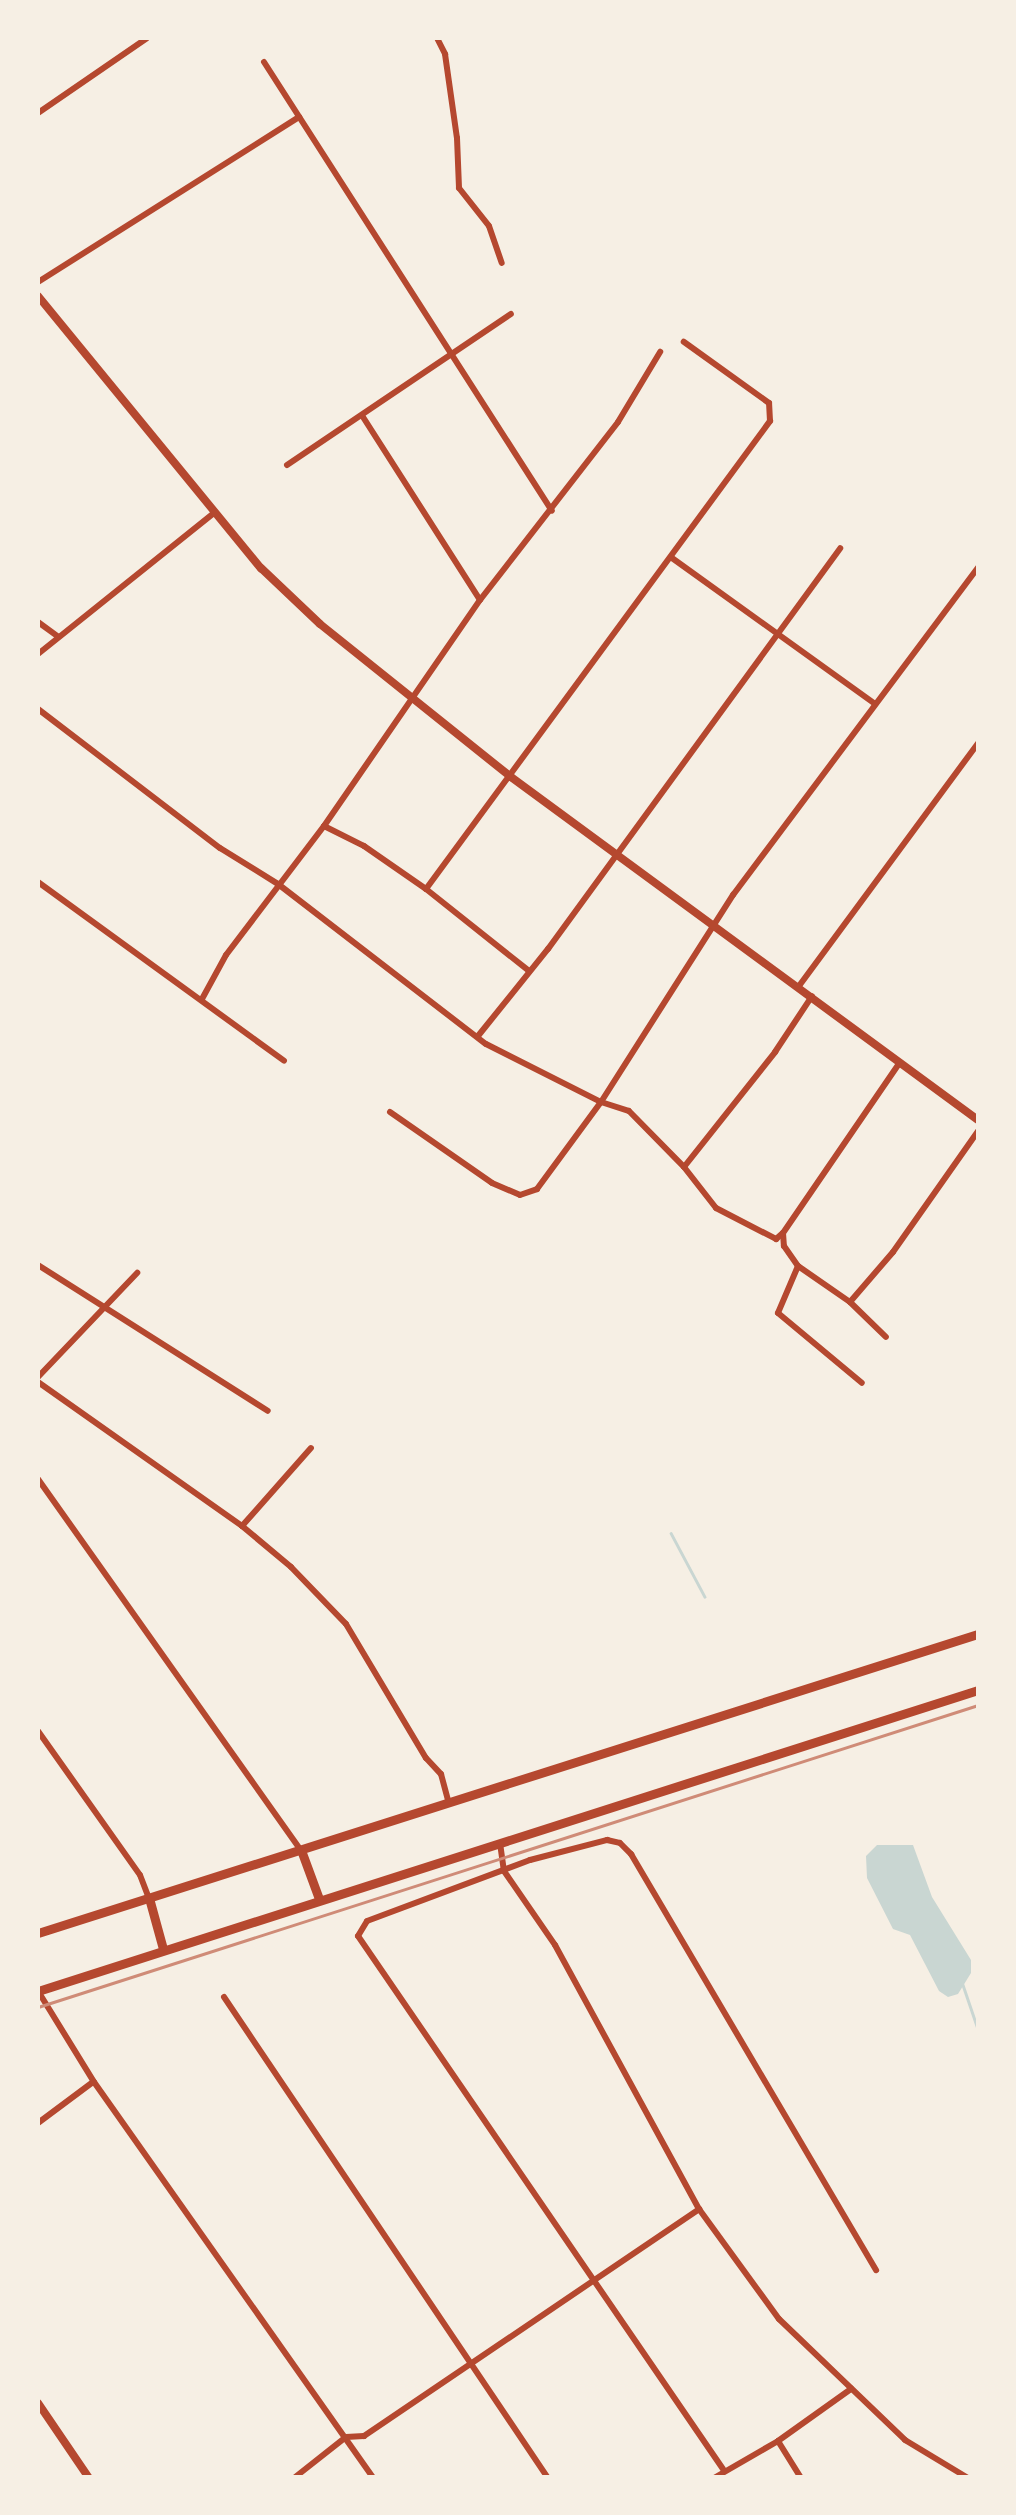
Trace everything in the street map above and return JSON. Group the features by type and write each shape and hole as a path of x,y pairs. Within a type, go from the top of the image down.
{"main road":[{"path":"38,1933 978,1634"},
{"path":"38,1991 978,1690"},
{"path":"301,1850 319,1899"},
{"path":"149,1898 163,1949"}],"street":[{"path":"38,113 146,38"},
{"path":"436,38 444,54 457,138 458,188 489,226 502,262"},
{"path":"264,62 552,512"},
{"path":"38,282 298,117"},
{"path":"38,296 261,568 320,624 511,777 812,994 978,1120"},
{"path":"287,465 511,314"},
{"path":"426,889 770,421 769,403 684,342"},
{"path":"202,999 226,955 324,826 480,600 618,422 660,352"},
{"path":"362,416 480,600"},
{"path":"38,654 214,513"},
{"path":"478,1036 840,548"},
{"path":"672,558 875,704"},
{"path":"390,1112 492,1183 520,1195 537,1189 601,1102 713,926 978,567"},
{"path":"38,622 58,636"},
{"path":"38,709 220,848 278,884 486,1044 601,1102 629,1111 684,1167 716,1208 776,1238 900,1061"},
{"path":"800,986 978,743"},
{"path":"324,826 364,846 426,889 528,971"},
{"path":"38,882 284,1062"},
{"path":"684,1167 775,1052 812,994"},
{"path":"850,1302 893,1252 978,1130"},
{"path":"783,1233 784,1246 798,1266 850,1302 886,1337"},
{"path":"38,1265 268,1411"},
{"path":"798,1266 778,1313 862,1383"},
{"path":"136,1272 38,1380 242,1526 291,1567 346,1624 426,1758 442,1774 449,1804"},
{"path":"242,1526 311,1448"},
{"path":"38,1479 301,1850"},
{"path":"38,1732 140,1875 149,1898"},
{"path":"722,2469 592,2282 562,2228 358,1936 367,1921 530,1860 607,1840 620,1844 631,1854 876,2270"},
{"path":"500,1843 504,1871 555,1944 699,2209 779,2320 905,2440 968,2478"},
{"path":"38,1991 94,2082 373,2478"},
{"path":"224,1997 548,2478"},
{"path":"38,2122 94,2082"},
{"path":"294,2478 346,2438 364,2436 699,2209"},
{"path":"714,2478 722,2469 778,2441 851,2389"},
{"path":"38,2402 90,2478"},
{"path":"778,2441 802,2478"}],"shaded area":[{"path":"877,1845 913,1845 932,1897 971,1960 971,1973 958,1994 948,1997 939,1991 910,1935 893,1929 867,1878 866,1856"}],"waterway":[{"path":"671,1533 705,1597"},
{"path":"962,1982 978,2029"}],"tram line":[{"path":"38,2007 978,1705"}]}
